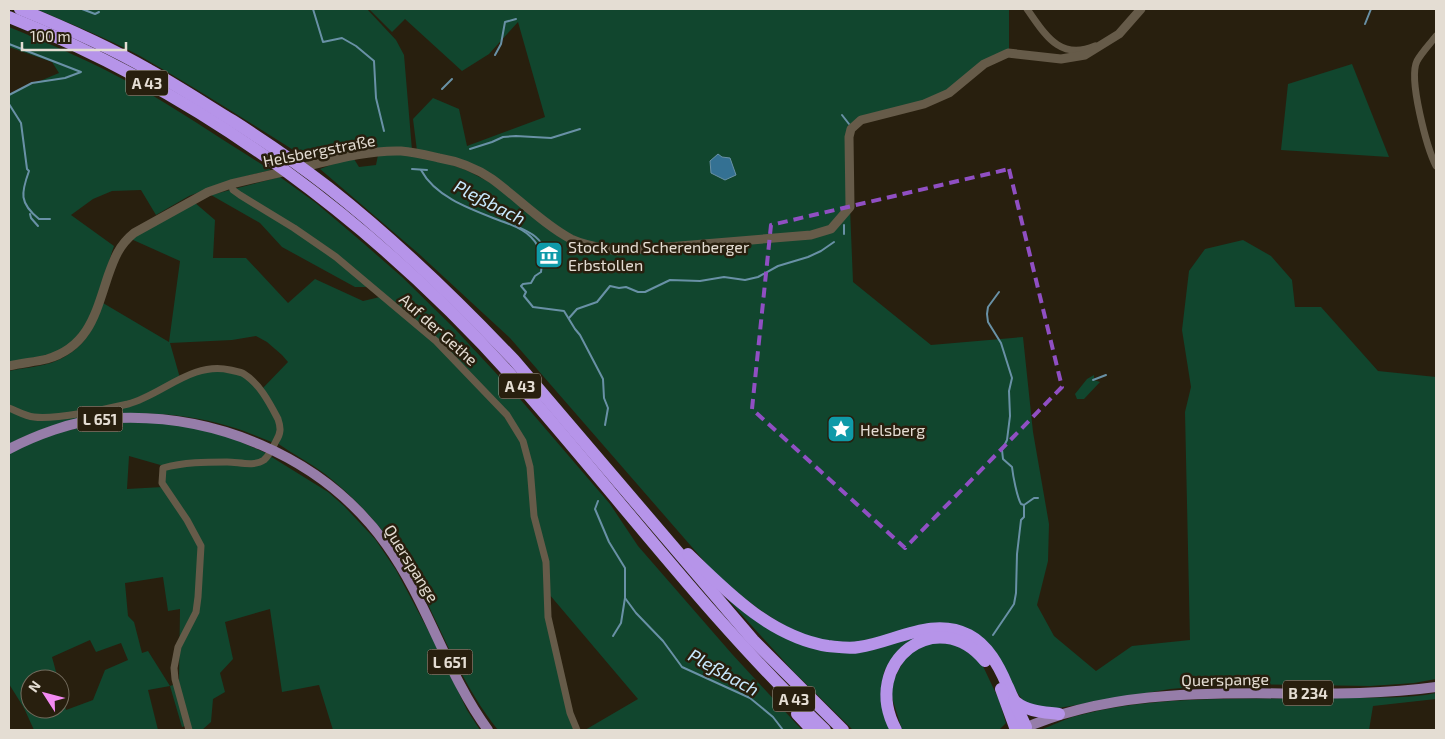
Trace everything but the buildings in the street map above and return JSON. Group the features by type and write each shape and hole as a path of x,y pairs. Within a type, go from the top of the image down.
{"highway":[{"name":"A 43","path":"20,9 87,38 148,69 268,144 328,187 414,260 514,360 754,640 843,730"},
{"name":"A 43","path":"9,17 81,49 182,104 276,165 320,196 364,232 408,271 517,382 716,615 763,668 825,730"},
{"path":"639,507 747,608 774,627 814,644 856,648 937,627 970,635 988,651 1001,670 1014,701 1020,729"},
{"path":"896,730 888,712 886,700 891,668 903,653 913,645 924,641 946,638 962,643 976,651 984,659 1020,729"},
{"path":"763,668 788,703 812,730"},
{"path":"1014,701 1027,708 1059,714"}],"main road":[{"name":"Querspange","path":"9,449 59,428 100,418 140,417 196,423 230,433 272,449 300,465 352,504 387,544 415,592 472,708 488,730"},
{"name":"Querspange","path":"1020,729 1059,714 1132,699 1179,695 1366,693 1410,691 1436,687"}],"street":[{"path":"1027,9 1048,37 1062,48 1088,49 1110,41"},
{"name":"Helsbergstraße","path":"9,366 48,358 68,350 80,340 92,322 117,252 124,242 134,234 208,192 231,184 362,154 399,151 415,152 453,160 490,177 571,239 592,246 619,251 811,235 831,229 850,206 849,137 851,129 861,120 924,104 949,93 984,64 1008,53 1061,59 1085,55 1119,34 1142,9"},
{"path":"1436,36 1417,61 1415,73 1420,117 1430,153 1436,166"},
{"name":"Auf der Gethe","path":"231,184 233,190 240,196 294,228 336,257 436,341 506,416 523,441 530,467 534,516 546,562 548,617 567,704 577,730"},
{"path":"9,408 34,417 66,415 128,403 152,395 192,373 212,368 244,373 260,389 270,405 280,428 280,434 265,459 260,462 247,464 229,462 179,464 163,468 162,483 183,514 201,546 196,612 178,647 174,668 189,730"}],"highlighted area":[{"path":"1009,169 1062,387 905,548 752,409 771,225"}],"green space":[{"path":"36,9 367,9 396,40 404,55 412,150 373,149 309,160 140,56 102,37"},
{"path":"369,9 1009,9 1009,50 949,90 924,101 852,125 848,206 830,227 811,234 619,249 573,237 551,223 491,175 417,151 413,119 433,98 459,109 467,146 545,117 518,22 489,54 462,71 405,19 392,32"},
{"path":"9,27 72,54 134,85 271,170 231,180 189,196 156,215 141,190 112,191 93,199 71,215 114,246 97,300 84,327 77,338 68,346 47,355 9,362 9,94 59,73 52,62 9,47"},
{"path":"1352,64 1389,157 1281,150 1288,84"},
{"path":"400,154 438,160 466,170 489,182 593,249 832,230 850,208 853,282 931,345 1023,337 1033,432 1049,524 1048,561 1037,605 1054,636 1096,671 1132,646 1190,640 1185,412 1191,387 1182,330 1189,271 1205,249 1243,240 1271,256 1292,280 1295,307 1321,307 1378,371 1436,377 1436,679 1414,683 1370,686 1229,684 1170,689 1053,709 1026,704 1018,694 999,660 975,633 925,634 875,638 849,643 826,641 789,628 756,607 711,569 510,338 419,254 320,169 344,160 354,159 359,167 376,165 378,155"},
{"path":"280,177 316,203 362,242 402,277 455,329 520,399 610,504 638,546 732,654 802,730 585,730 638,699 549,594 536,514 532,465 508,414 374,287 355,287 282,247 260,223 211,195"},
{"path":"194,202 215,220 213,258 246,258 288,303 315,279 363,301 380,297 435,342 505,418 521,442 528,467 544,563 547,618 575,730 498,730 466,681 414,577 393,544 368,514 340,486 277,443 282,435 262,389 288,362 267,342 256,336 232,340 170,343 180,378 128,402 65,414 34,415 9,406 9,371 41,366 71,353 85,340 95,323 103,303 169,342 180,261 131,239"},
{"path":"211,370 244,375 259,391 275,419 279,434 274,443 228,426 201,419 174,415 117,414 61,424 9,444 9,411 34,419 130,405 192,375"},
{"path":"1094,375 1094,380 1100,382 1084,399 1077,399 1075,394 1087,379"},
{"path":"138,421 182,424 234,439 266,453 260,460 270,456 328,492 375,539 396,570 437,647 467,710 480,730 333,730 319,685 282,692 270,609 225,622 233,659 220,673 225,692 213,699 211,722 202,730 192,730 188,725 182,727 170,686 148,690 158,730 34,730 29,719 70,719 70,709 93,700 105,670 128,660 121,643 96,652 90,640 52,657 55,669 20,669 20,702 9,684 9,453 46,436 82,427","holes":["129,456 164,466 258,461 247,466 229,464 164,468 163,487 127,489","163,577 168,611 180,609 179,683 170,686 148,651 142,653 134,622 128,616 125,583"]},
{"path":"711,581 765,623 780,632 811,645 854,649 865,648 920,632 941,630 958,633 973,641 985,652 995,666 1017,716 1014,717 990,662 977,647 957,636 934,634 913,640 903,647 896,654 887,669 885,669 881,700 890,730 853,730 793,671"},
{"path":"931,642 956,644 981,662 999,700 1006,723 999,730 902,730 889,688 907,655"},
{"path":"1436,693 1436,699 1373,706 1369,730 1040,730 1076,716 1141,704 1209,699 1402,697"}],"water":[{"path":"718,154 722,157 730,158 736,175 725,180 711,173 710,161"}],"waterway":[{"name":"Pleßbach","path":"82,9 95,14 99,12"},
{"name":"Pleßbach","path":"189,9 194,9"},
{"name":"Pleßbach","path":"313,9 323,42 342,38 356,46 374,61 376,98 384,131"},
{"path":"1365,24 1371,9"},
{"path":"495,55 501,44 505,22 516,19"},
{"path":"9,44 81,72 65,78 32,83 9,95"},
{"path":"442,89 452,79"},
{"path":"9,104 21,123 27,169 29,171 23,192 25,203 39,219 50,219"},
{"path":"842,115 849,124"},
{"path":"470,149 503,137 551,138 580,129"},
{"name":"Pleßbach","path":"412,169 427,170"},
{"name":"Pleßbach","path":"421,170 428,180 446,196 467,207 516,227 528,234 537,245 542,262 541,272 535,276 531,283 521,286 526,292 524,296 533,307 564,311 580,335 603,379 604,398 608,408 605,425"},
{"path":"30,214 38,226"},
{"path":"844,225 844,234"},
{"name":"Pleßbach","path":"516,226 531,233 538,239 546,253"},
{"path":"569,318 577,309 597,302 610,286 626,287 638,292 645,292 670,280 700,281 724,277 745,280 758,277 778,266 808,257 834,242"},
{"path":"993,635 1014,604 1017,554 1021,520 1024,517 1024,505 1021,504 1018,497 1012,467 1003,459 1002,450 1007,440 1010,416 1009,391 1012,378 1001,343 988,322 987,314 988,307 999,292"},
{"path":"1093,380 1106,375"},
{"path":"1024,505 1034,498 1038,498"},
{"name":"Pleßbach","path":"598,501 595,509 609,542 625,568 625,598 636,613 663,641 682,667 750,698 773,717 783,730"},
{"path":"613,636 621,623 625,598"}],"place":[{"name":"Stock und Scherenberger Erbstollen","path":"549,255"},
{"name":"Helsberg","path":"841,429"}]}
